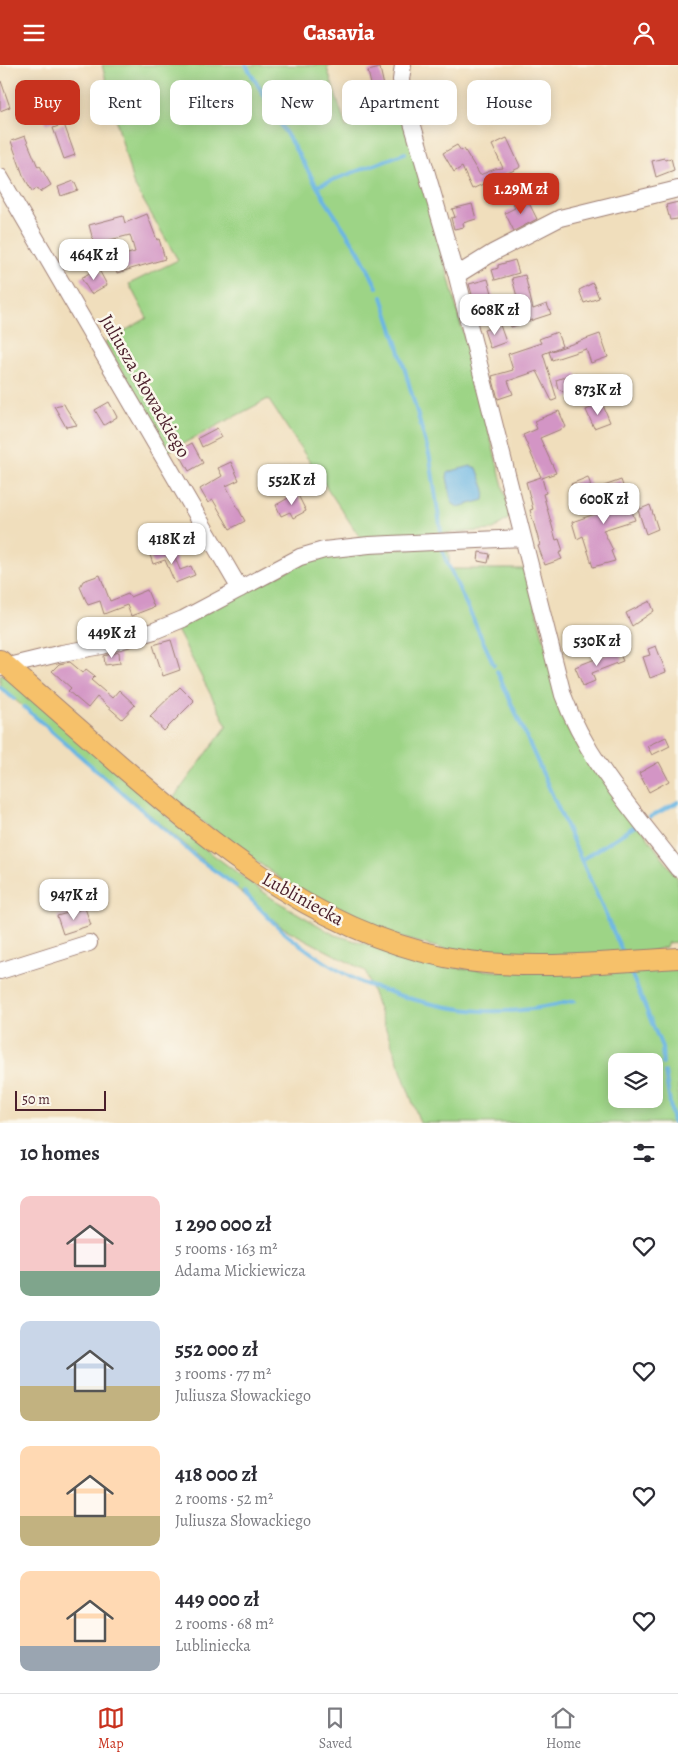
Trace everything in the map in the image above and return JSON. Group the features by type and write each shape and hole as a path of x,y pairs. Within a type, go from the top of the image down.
{"main road":[{"name":"Lubliniecka","path":"2,665 171,809 224,850 270,882 302,901 358,929 423,952 467,961 548,965 678,958"}],"street":[{"path":"403,65 401,80 403,92 457,275 556,668 568,708 578,731 600,766 678,869"},
{"name":"Juliusza Słowackiego","path":"0,177 240,589"},
{"path":"457,275 494,252 560,218 678,189"},
{"path":"2,665 25,663 142,635 183,619 300,557 336,548 427,541 523,538"},
{"path":"0,971 88,943"}],"green space":[{"path":"102,65 332,65 327,68 331,80 262,80 262,125 332,125 332,84 342,115 342,125 345,125 346,127 352,125 409,125 510,513 508,519 492,530 361,539 268,399 169,451 105,342 147,318 129,284 178,260 133,183 118,125 160,125 160,80 106,80"},
{"path":"448,546 450,569 525,569 568,729 678,879 678,942 667,943 666,947 645,953 478,958 379,932 292,887 172,800 227,726 176,628 319,555"},
{"path":"0,674 7,676 197,843 273,899 335,935 445,967 507,972 678,966 678,1123 420,1123 365,971 282,927 0,687"}],"water":[{"path":"471,466 477,468 485,490 484,500 458,507 452,503 447,477 448,472"}],"building":[{"path":"380,68 383,80 370,80 368,71"},
{"path":"0,82 10,107 0,111"},
{"path":"64,125 75,155 64,159 53,128"},
{"path":"25,136 38,167 40,166 51,185 40,192 37,188 32,191 23,175 11,141"},
{"path":"507,138 520,166 519,168 472,189 462,167 454,172 443,153 457,145 461,151 464,149 480,175 503,168 492,145"},
{"path":"664,158 665,160 671,158 674,170 656,177 652,161"},
{"path":"74,181 78,190 61,196 58,187"},
{"path":"526,197 537,219 514,231 505,213 515,208 513,204"},
{"path":"678,202 678,219 670,220 666,205"},
{"path":"472,204 476,219 463,223 464,227 454,229 451,218 455,217 452,209"},
{"path":"147,214 157,240 159,239 165,259 117,273 113,258 135,252 130,235 94,244 89,225 123,216 125,223"},
{"path":"515,260 519,273 495,280 492,270 498,268 498,265"},
{"path":"98,268 107,285 91,294 81,278"},
{"path":"525,275 533,309 547,304 551,314 511,327 508,316 521,312 512,278"},
{"path":"488,279 494,300 475,305 469,284"},
{"path":"593,283 599,298 584,303 579,290"},
{"path":"500,325 506,342 490,348 484,330"},
{"path":"557,332 562,346 543,354 557,399 552,401 537,371 508,381 513,394 498,399 492,376 513,370 508,354 541,343 539,339"},
{"path":"600,334 608,357 591,363 586,349 552,360 549,352"},
{"path":"576,373 583,393 566,398 564,392 558,389 556,380"},
{"path":"109,402 117,417 104,425 95,410"},
{"path":"602,403 610,422 594,428 586,410"},
{"path":"64,404 77,425 66,427 54,406"},
{"path":"559,411 566,427 540,438 556,473 542,478 546,493 543,494 556,540 559,539 563,551 559,553 562,559 545,565 538,546 540,545 530,510 533,509 526,482 541,477 523,435 537,429 534,421"},
{"path":"217,428 222,437 202,447 198,438"},
{"path":"192,443 203,463 189,471 178,451"},
{"path":"231,462 239,480 226,486 245,521 230,529 213,500 208,503 200,489 222,476 218,468"},
{"path":"588,477 591,486 574,493 571,484"},
{"path":"621,480 635,520 603,530 613,550 611,551 615,561 593,567 583,536 577,539 572,522 612,508 604,486"},
{"path":"297,493 306,511 293,518 290,512 281,516 276,505"},
{"path":"650,505 658,529 646,534 638,510"},
{"path":"171,547 180,570 191,566 195,575 175,583 165,560 153,564 150,555"},
{"path":"479,552 490,554 488,563 478,561"},
{"path":"100,575 110,601 128,594 130,597 147,590 154,607 131,616 127,605 104,614 100,601 88,605 80,587 83,581"},
{"path":"650,601 654,611 632,626 626,613"},
{"path":"171,640 180,670 163,676 153,645"},
{"path":"656,646 666,672 650,678 643,657 650,655 648,649"},
{"path":"618,650 623,661 592,673 595,681 583,686 575,667"},
{"path":"119,652 120,663 105,665 104,656"},
{"path":"70,662 83,673 86,669 95,676 91,680 112,698 119,690 135,705 122,719 97,697 88,708 68,691 71,688 52,671 59,664"},
{"path":"180,687 194,701 164,731 150,716"},
{"path":"666,737 670,746 652,755 647,746"},
{"path":"659,762 669,781 649,792 639,773"},
{"path":"85,908 91,925 63,934 57,916"}],"waterway":[{"path":"246,65 325,200 358,250 377,287"},
{"path":"317,186 405,153"},
{"path":"382,297 430,458 441,531"},
{"path":"442,548 494,665"},
{"path":"497,671 622,951"},
{"path":"0,687 14,699"},
{"path":"24,707 197,858 236,886"},
{"path":"650,817 678,802"},
{"path":"581,860 635,826"},
{"path":"244,892 285,933 299,944 340,971 373,987 443,1006 485,1011 528,1009 574,1001"},
{"path":"631,973 662,1047 662,1053"},
{"path":"665,1072 673,1123"}]}
